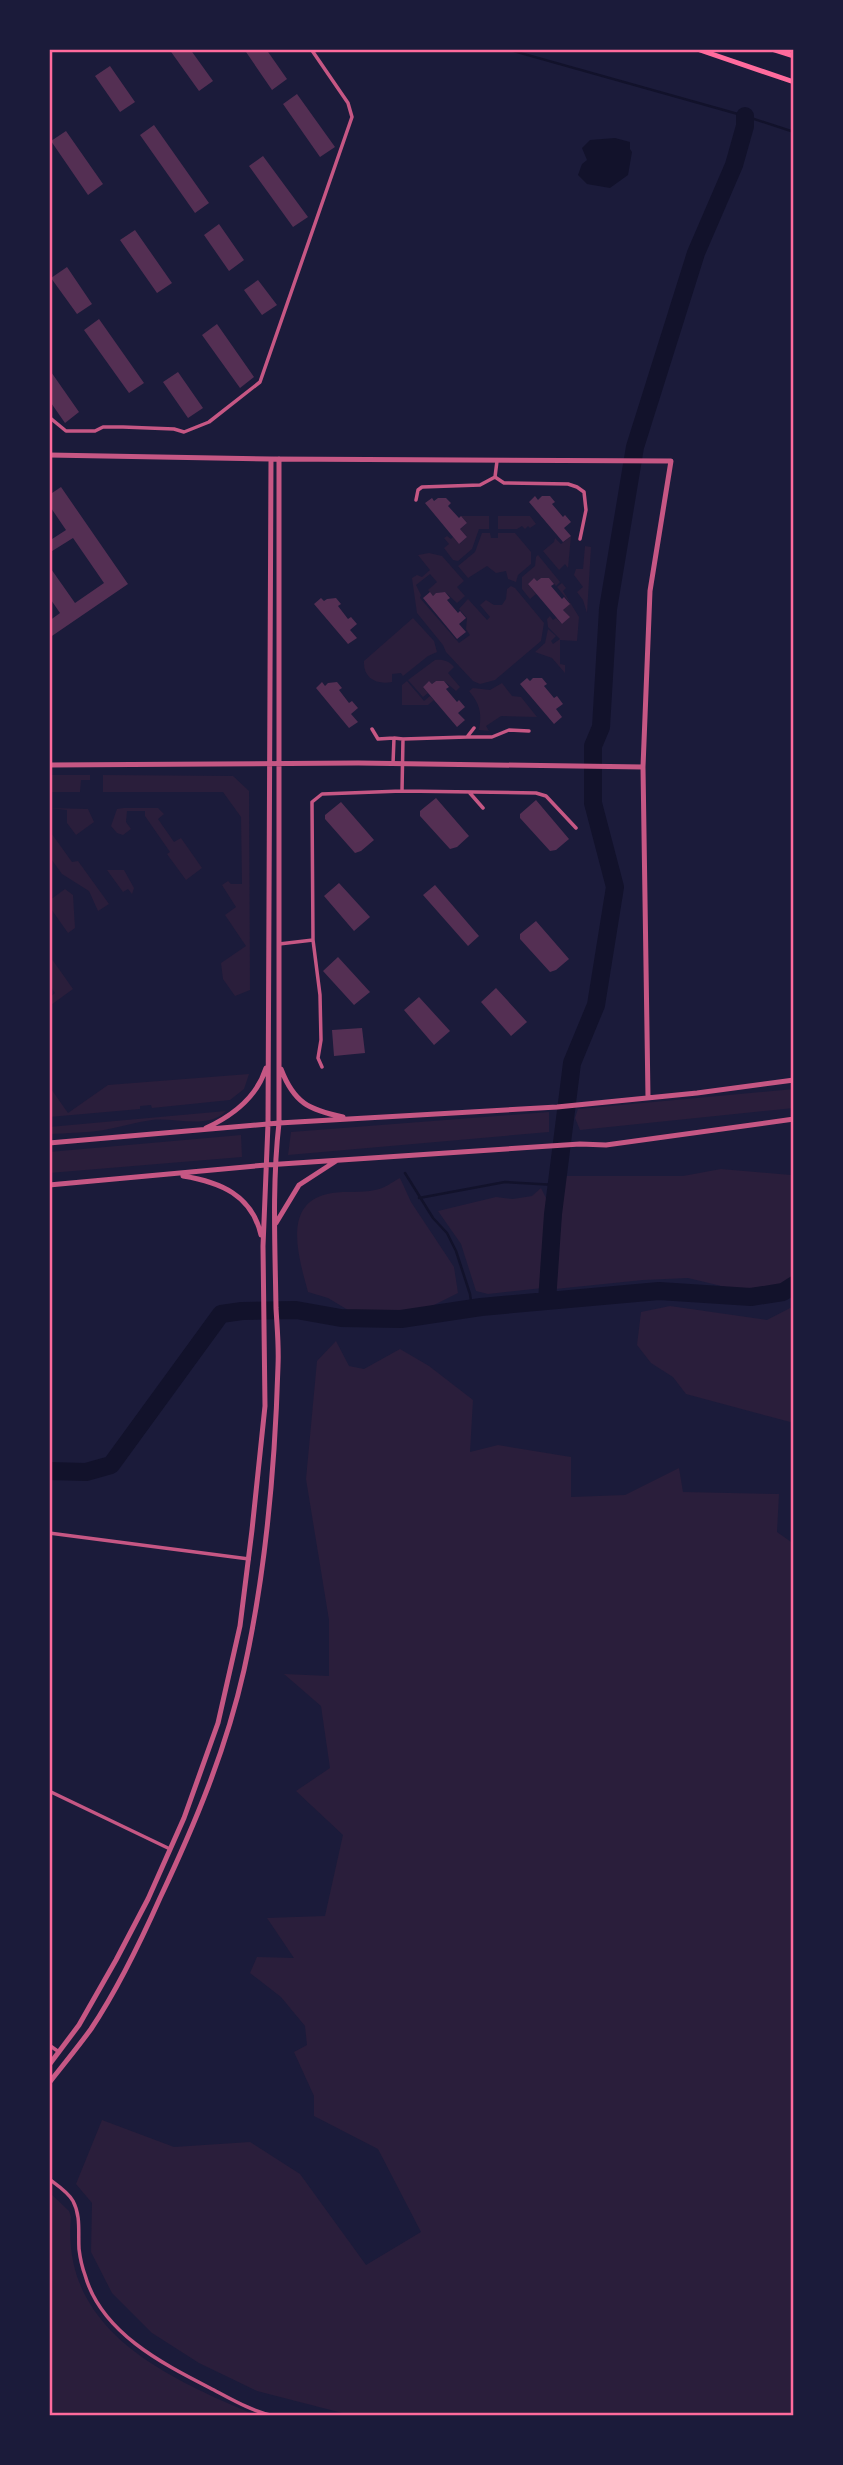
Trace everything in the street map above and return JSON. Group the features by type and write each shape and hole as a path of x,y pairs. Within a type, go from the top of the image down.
{"main road":[{"path":"697,49 794,82"},
{"path":"772,49 794,57"}],"street":[{"path":"49,417 66,431 123,427 174,429 184,432 209,422 260,383 352,117 348,103 311,49"},
{"path":"49,455 671,461 650,592 643,767 648,1097"},
{"path":"49,2065 79,2025 116,1960 148,1899 184,1818 218,1723 240,1626 265,1406 271,459"},
{"path":"49,2083 91,2029 127,1970 188,1839 216,1770 244,1669 257,1597 273,1444 278,1363 274,1165 279,1123 279,459"},
{"path":"495,477 497,459"},
{"path":"416,500 418,489 422,487 480,485 495,477"},
{"path":"495,477 504,483 568,484 584,492 586,510 580,539"},
{"path":"467,737 474,728"},
{"path":"372,729 378,739 492,737 509,730 529,731"},
{"path":"393,764 394,738"},
{"path":"402,791 403,739"},
{"path":"49,765 402,764 643,767"},
{"path":"322,1066 318,1058 321,1040 320,995 313,940 313,802 322,794 402,791 536,793 546,796 576,828"},
{"path":"469,792 482,808"},
{"path":"279,944 313,940"},
{"path":"202,1130 229,1117 248,1099 258,1088 268,1062"},
{"path":"279,1064 298,1100 318,1112 350,1119"},
{"path":"49,1143 279,1123 557,1107 794,1080"},
{"path":"49,1185 266,1165 580,1144 606,1145 794,1119"},
{"path":"274,1229 278,1217 299,1185 336,1161"},
{"path":"177,1174 216,1184 238,1195 253,1215 264,1246"},
{"path":"49,1533 249,1559"},
{"path":"49,1791 170,1849"},
{"path":"49,2045 59,2052"},
{"path":"49,2179 72,2200 79,2218 79,2250 85,2278 112,2320 147,2353 172,2368 243,2405 274,2416"}],"shaded area":[{"path":"615,138 630,142 632,152 628,175 610,188 587,184 578,175 582,164 587,160 582,148 590,140"},
{"path":"461,516 489,516 489,529 479,529 472,549 458,561 453,560 444,548 449,544 444,538 453,537 459,544 467,537 460,529 467,523"},
{"path":"498,516 530,516 536,524 525,529 522,526 517,529 498,529"},
{"path":"482,533 490,533 491,538 498,538 498,533 515,533 531,552 531,564 518,575 516,582 508,579 506,571 496,573 487,566 468,578 458,566 475,552"},
{"path":"571,536 568,568 565,564 559,570 543,551 555,538 561,544"},
{"path":"585,546 591,547 587,613 577,592 583,587 574,575 576,569 583,569"},
{"path":"429,553 442,556 464,581 457,587 465,596 457,603 445,592 433,596 428,590 437,582 430,574 416,585 420,598 459,643 470,635 466,629 467,618 459,609 468,599 487,620 490,617 480,605 486,600 494,605 502,605 507,589 511,586 544,623 541,641 495,680 480,684 473,681 446,652 417,613 412,578 417,575 422,577 430,570 418,555"},
{"path":"538,555 560,582 556,586 549,578 537,581 534,578 528,584 536,594 530,599 522,589 522,577 535,566"},
{"path":"562,583 566,588 563,591 579,617 577,641 560,640 560,664 565,665 565,673 552,658 535,652 545,643 548,629 556,636 551,641 553,644 560,639 548,627 547,619 550,616 553,620 556,618 562,624 569,617 563,610 570,603 557,587"},
{"path":"413,618 434,641 437,652 403,676 401,673 392,674 392,682 372,679 366,672 364,661"},
{"path":"435,660 446,661 454,667 448,673 460,687 456,691 444,681 432,684 429,681 423,687 428,693 423,697 408,680"},
{"path":"407,681 424,701 430,696 434,700 428,705 402,705 402,685"},
{"path":"502,683 512,696 521,697 537,717 501,716 486,726 489,731 479,730 479,709 469,691 473,688 490,690"},
{"path":"49,775 90,775 90,780 81,780 80,792 49,792"},
{"path":"103,775 233,776 249,791 250,990 235,996 223,979 221,963 246,946 225,915 236,907 222,885 228,881 231,884 242,884 241,817 223,792 103,792"},
{"path":"49,808 88,809 94,822 76,835 67,823 67,810"},
{"path":"158,808 164,814 158,819 174,842 181,838 202,868 186,880 167,854 170,852 145,816 145,811 127,811 126,822 131,829 123,835 117,833 111,826 117,809"},
{"path":"49,830 72,862 78,861 109,904 98,911 89,891 62,874 49,856"},
{"path":"107,870 124,870 134,888 132,894 128,889 123,892"},
{"path":"65,889 73,895 75,928 68,933 49,906 50,900"},
{"path":"49,955 73,989 51,1005 49,998 55,993 49,984"},
{"path":"249,1074 244,1089 230,1100 152,1108 151,1105 140,1106 140,1109 49,1117 49,1086 68,1113 108,1085"},
{"path":"794,1089 794,1108 580,1130 575,1118 578,1109"},
{"path":"226,1111 210,1120 152,1120 97,1131 49,1134 49,1127"},
{"path":"549,1112 549,1132 288,1155 291,1132"},
{"path":"241,1135 242,1157 49,1173 49,1152"},
{"path":"721,1169 791,1175 794,1184 794,1278 783,1286 734,1289 688,1278 555,1289 565,1176 683,1176"},
{"path":"400,1178 411,1202 454,1267 458,1293 420,1312 381,1314 348,1310 328,1298 308,1292 297,1233 299,1219 305,1207 316,1198 332,1193 378,1189"},
{"path":"541,1188 547,1208 543,1288 488,1294 476,1291 461,1244 438,1211 496,1197 513,1199 532,1196"},
{"path":"670,1306 767,1320 794,1306 794,1423 686,1394 673,1377 651,1363 637,1345 641,1312"},
{"path":"336,1341 349,1366 364,1369 400,1349 429,1366 473,1400 470,1452 498,1445 571,1457 571,1497 625,1495 679,1468 683,1492 779,1494 777,1532 794,1544 794,2416 354,2416 257,2391 199,2363 152,2333 112,2293 91,2252 92,2203 76,2184 102,2120 174,2147 250,2142 300,2174 366,2265 421,2232 378,2149 314,2116 314,2096 294,2052 307,2045 305,2026 281,1997 250,1973 257,1957 294,1958 267,1918 325,1916 343,1835 296,1791 330,1768 321,1706 284,1674 329,1676 329,1620 306,1479 317,1361"},
{"path":"49,2192 69,2211 72,2257 83,2291 102,2321 127,2346 157,2367 224,2402 258,2416 49,2416"}],"building":[{"path":"169,49 190,49 213,81 199,91"},
{"path":"244,49 266,49 287,79 272,90"},
{"path":"110,66 135,102 120,112 95,76"},
{"path":"297,94 335,147 320,157 283,104"},
{"path":"154,125 209,203 195,213 140,135"},
{"path":"66,131 103,184 88,195 51,141"},
{"path":"263,156 308,217 293,227 249,166"},
{"path":"219,224 244,260 229,271 204,235"},
{"path":"135,230 172,283 157,293 120,240"},
{"path":"67,267 92,304 77,314 51,278"},
{"path":"258,280 277,305 262,315 244,290"},
{"path":"99,319 144,383 129,393 84,330"},
{"path":"217,324 254,377 240,388 202,335"},
{"path":"49,369 79,412 65,423 49,400"},
{"path":"178,372 203,408 188,418 163,382"},
{"path":"61,487 128,584 49,638 49,621 60,613 49,597 49,566 75,603 104,583 73,538 49,553 49,541 66,530 49,505 49,495"},
{"path":"535,496 538,500 542,496 550,496 555,502 552,504 571,522 564,528 571,536 563,542 529,502"},
{"path":"432,498 434,501 446,498 451,503 448,506 467,523 460,529 467,537 459,544 425,503"},
{"path":"534,578 537,581 549,578 554,584 551,586 570,604 563,610 570,617 562,624 528,584"},
{"path":"430,592 433,596 445,592 450,598 447,600 466,618 459,624 466,632 457,639 423,598"},
{"path":"321,598 324,601 336,598 341,604 338,606 348,619 351,617 357,624 350,630 357,638 348,644 314,604"},
{"path":"527,678 530,681 533,678 542,678 547,684 544,686 563,704 556,709 562,717 554,724 520,684"},
{"path":"429,681 432,684 444,681 449,687 446,689 465,707 458,713 465,720 457,727 423,687"},
{"path":"322,682 325,686 337,682 342,688 339,690 349,703 352,701 358,708 351,714 358,722 349,728 316,688"},
{"path":"436,798 469,836 457,847 450,849 420,816 420,811"},
{"path":"536,800 569,839 556,850 550,851 520,818 520,814"},
{"path":"341,802 374,840 361,851 355,853 325,819 325,815"},
{"path":"339,883 370,917 354,931 324,896"},
{"path":"435,885 479,936 468,946 423,895"},
{"path":"536,921 569,959 556,970 550,972 520,939 520,934"},
{"path":"338,957 370,992 354,1005 323,971"},
{"path":"496,988 527,1022 511,1036 481,1002"},
{"path":"419,997 450,1031 434,1045 404,1010"},
{"path":"362,1028 365,1053 334,1056 332,1030"}],"waterway":[{"path":"506,49 794,132"},
{"path":"547,1301 553,1214 572,1063 596,1005 615,887 593,803 593,746 601,727 608,609 635,447 696,253 734,165 745,126 745,116"},
{"path":"405,1173 433,1218 447,1233 456,1251 472,1308"},
{"path":"419,1198 505,1182 556,1185"},
{"path":"49,1471 86,1472 111,1465 221,1314 296,1310 341,1318 401,1319 481,1307 659,1291 751,1297 783,1292 794,1285"}]}
